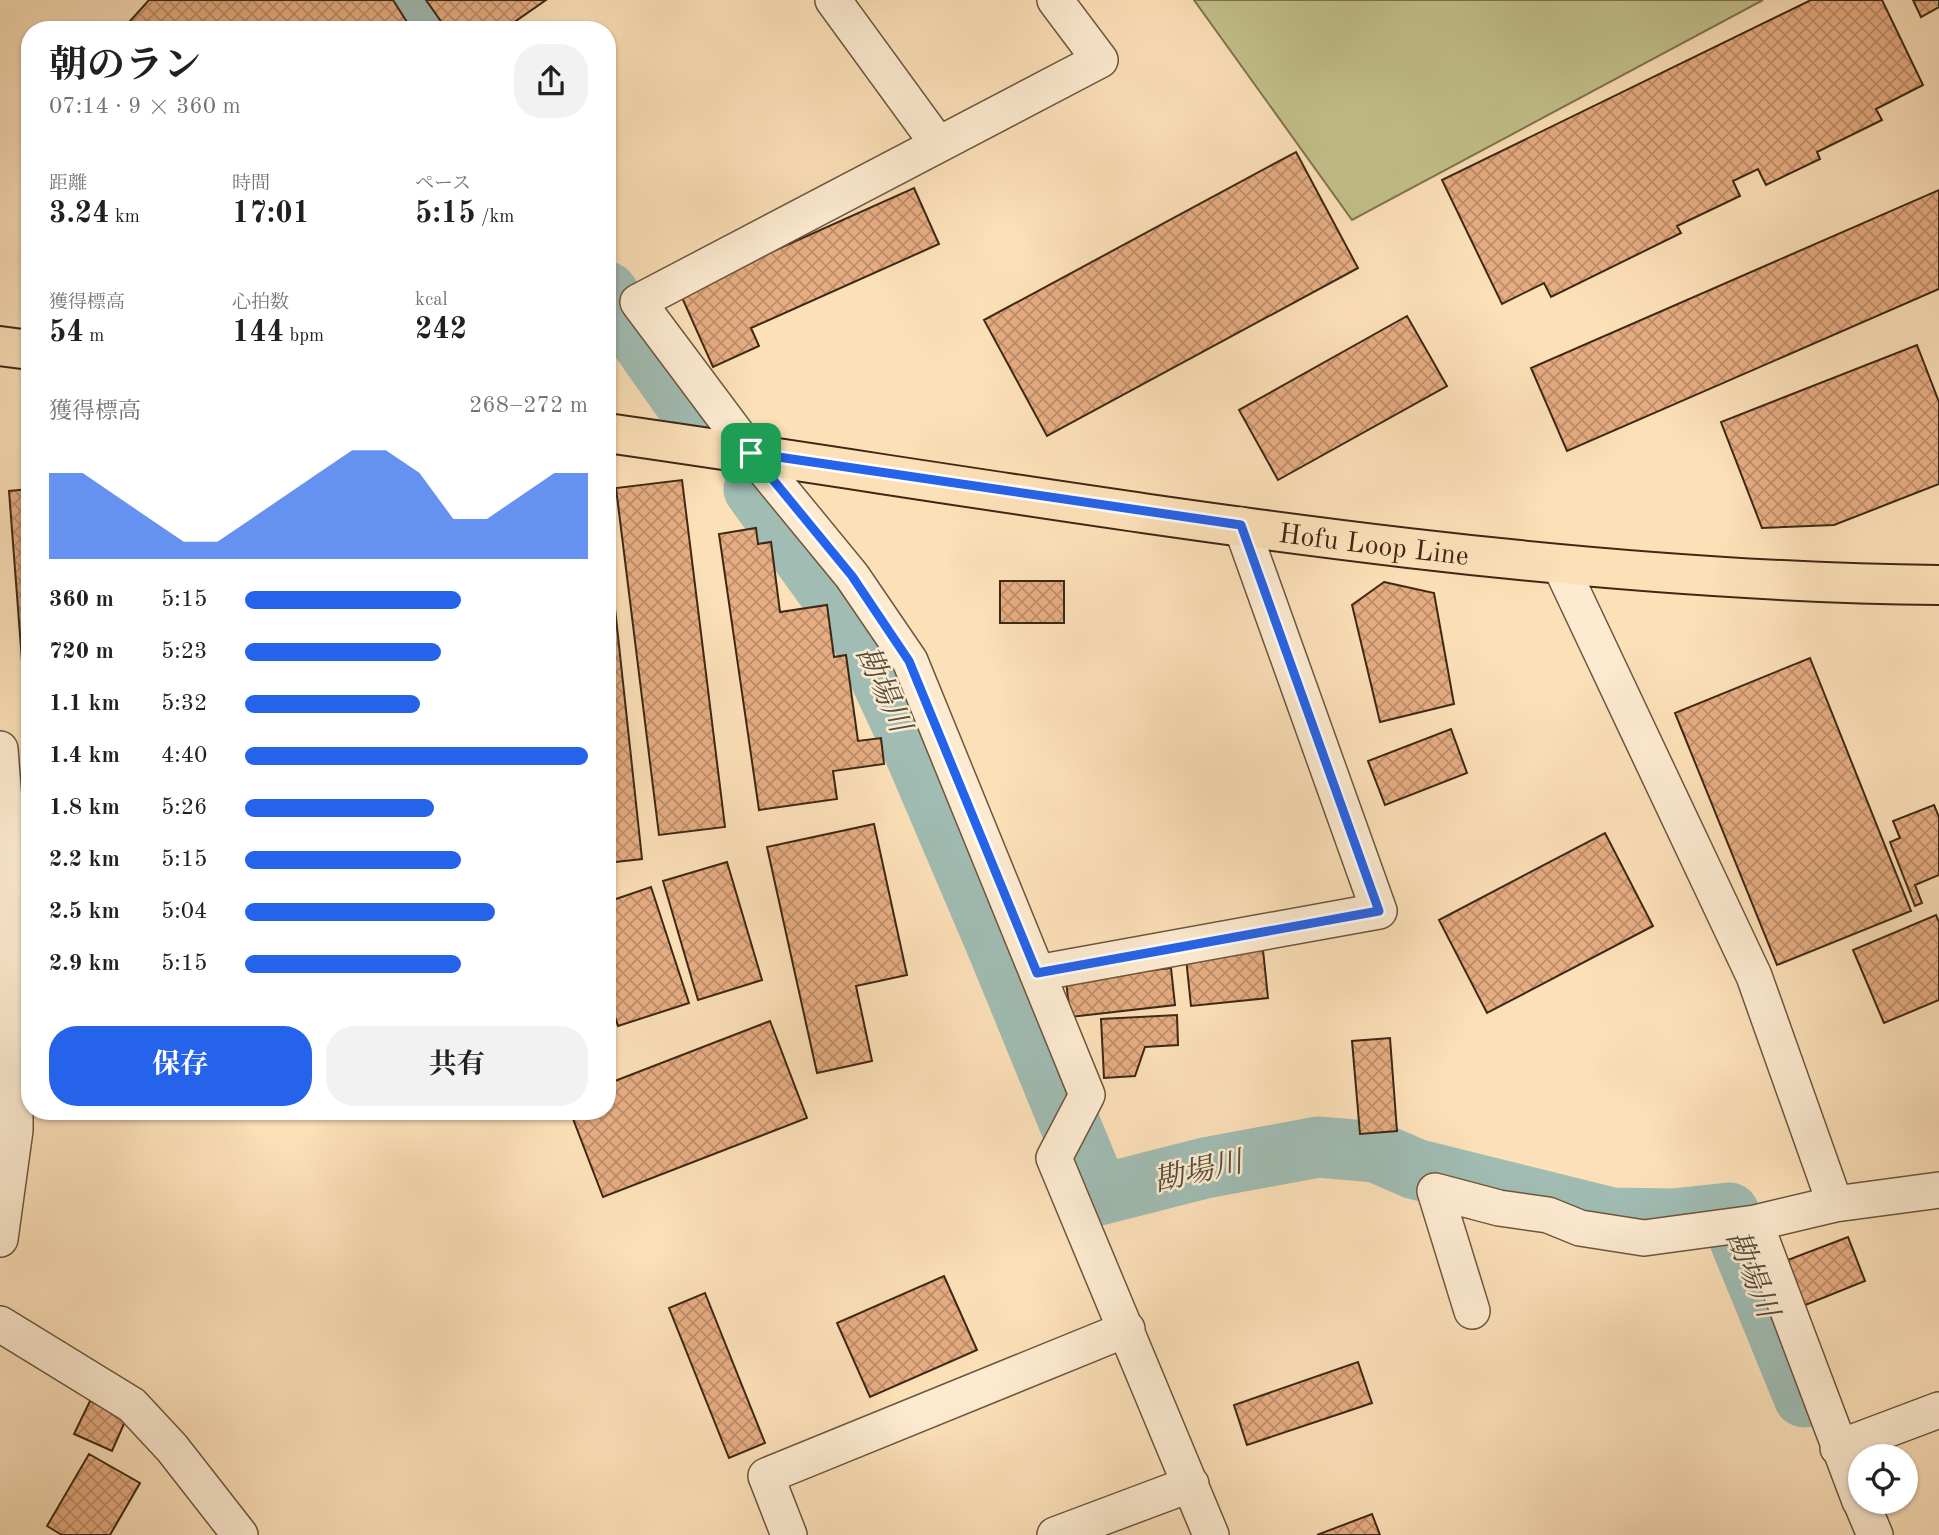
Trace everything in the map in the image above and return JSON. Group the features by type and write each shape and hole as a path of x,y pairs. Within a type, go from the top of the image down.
{"main road":[{"path":"0,346 21,349"},
{"name":"Hofu Loop Line","path":"616,434 1241,525 1560,565 1815,584 1939,585"}],"street":[{"path":"833,0 938,144"},
{"path":"1055,0 1100,60 638,303 751,453 852,576 909,661 1087,1095 1054,1158 1211,1535"},
{"path":"1037,973 1379,911 1241,525"},
{"path":"1560,565 1754,976 1835,1204"},
{"path":"0,749 15,946 15,1130 0,1239"},
{"path":"1472,1311 1435,1191 1499,1208 1548,1215 1580,1228 1644,1238 1755,1223 1835,1204 1939,1190"},
{"path":"1755,1223 1848,1472"},
{"path":"0,1324 132,1405 172,1448 240,1535"},
{"path":"789,1535 766,1476 1127,1329"},
{"path":"1838,1448 1939,1410"},
{"path":"1055,1535 1191,1484"},
{"path":"1866,1514 1875,1535"}],"shaded area":[{"path":"1194,0 1763,0 1352,220"}],"building":[{"path":"149,0 393,0 406,21 130,21"},
{"path":"426,0 546,0 516,21 441,21"},
{"path":"1811,0 1882,0 1923,85 1876,109 1882,120 1817,152 1820,159 1766,185 1758,169 1733,181 1740,196 1677,226 1681,233 1551,297 1544,283 1502,304 1442,180"},
{"path":"1913,0 1939,0 1939,7 1921,17"},
{"path":"1296,152 1358,268 1047,436 984,320"},
{"path":"914,188 939,244 751,328 759,346 713,367 680,293"},
{"path":"1939,190 1939,289 1567,451 1531,368"},
{"path":"1407,316 1447,386 1278,480 1239,410"},
{"path":"1917,345 1939,402 1939,484 1834,525 1762,528 1721,422"},
{"path":"682,480 725,827 659,835 616,488"},
{"path":"21,490 21,648 9,491"},
{"path":"756,528 758,544 771,542 780,612 827,605 834,657 846,655 858,741 881,738 884,764 833,771 837,799 759,810 719,534"},
{"path":"1000,581 1064,581 1064,623 1000,623"},
{"path":"1384,582 1434,593 1454,704 1380,722 1352,605"},
{"path":"616,618 642,859 616,862"},
{"path":"1810,658 1911,911 1777,965 1675,713"},
{"path":"1451,729 1467,773 1385,805 1368,761"},
{"path":"1934,805 1939,817 1939,875 1915,885 1922,903 1915,906 1890,842 1900,838 1893,821"},
{"path":"874,824 907,975 856,986 872,1061 817,1073 767,847"},
{"path":"1605,833 1653,926 1487,1013 1439,920"},
{"path":"727,862 762,980 698,1000 663,881"},
{"path":"651,887 689,1003 618,1026 616,899"},
{"path":"1936,915 1939,922 1939,1000 1884,1023 1853,950"},
{"path":"1263,950 1268,998 1191,1006 1186,958"},
{"path":"1171,968 1175,1005 1070,1017 1066,980"},
{"path":"1177,1015 1178,1045 1145,1047 1135,1076 1104,1078 1101,1019"},
{"path":"770,1021 807,1118 603,1197 573,1120 616,1120 616,1081"},
{"path":"1390,1038 1397,1131 1360,1134 1352,1041"},
{"path":"1848,1237 1865,1281 1803,1306 1785,1261"},
{"path":"944,1276 977,1350 870,1397 837,1323"},
{"path":"705,1293 765,1443 729,1458 669,1308"},
{"path":"1358,1362 1372,1403 1247,1445 1234,1405"},
{"path":"90,1401 127,1417 112,1451 74,1434"},
{"path":"89,1454 140,1483 110,1535 62,1535 47,1526"},
{"path":"1372,1514 1380,1535 1317,1535"}],"waterway":[{"name":"勘場川","path":"404,0 419,21"},
{"name":"勘場川","path":"616,305 690,410"},
{"name":"勘場川","path":"754,489 862,638 908,737 998,948 1099,1195 1205,1168 1318,1147 1376,1152 1415,1169 1612,1218 1673,1219 1729,1213 1804,1397"}],"route":[{"path":"751,453 1241,525 1379,911 1037,973 909,661 852,576 751,453"}]}
